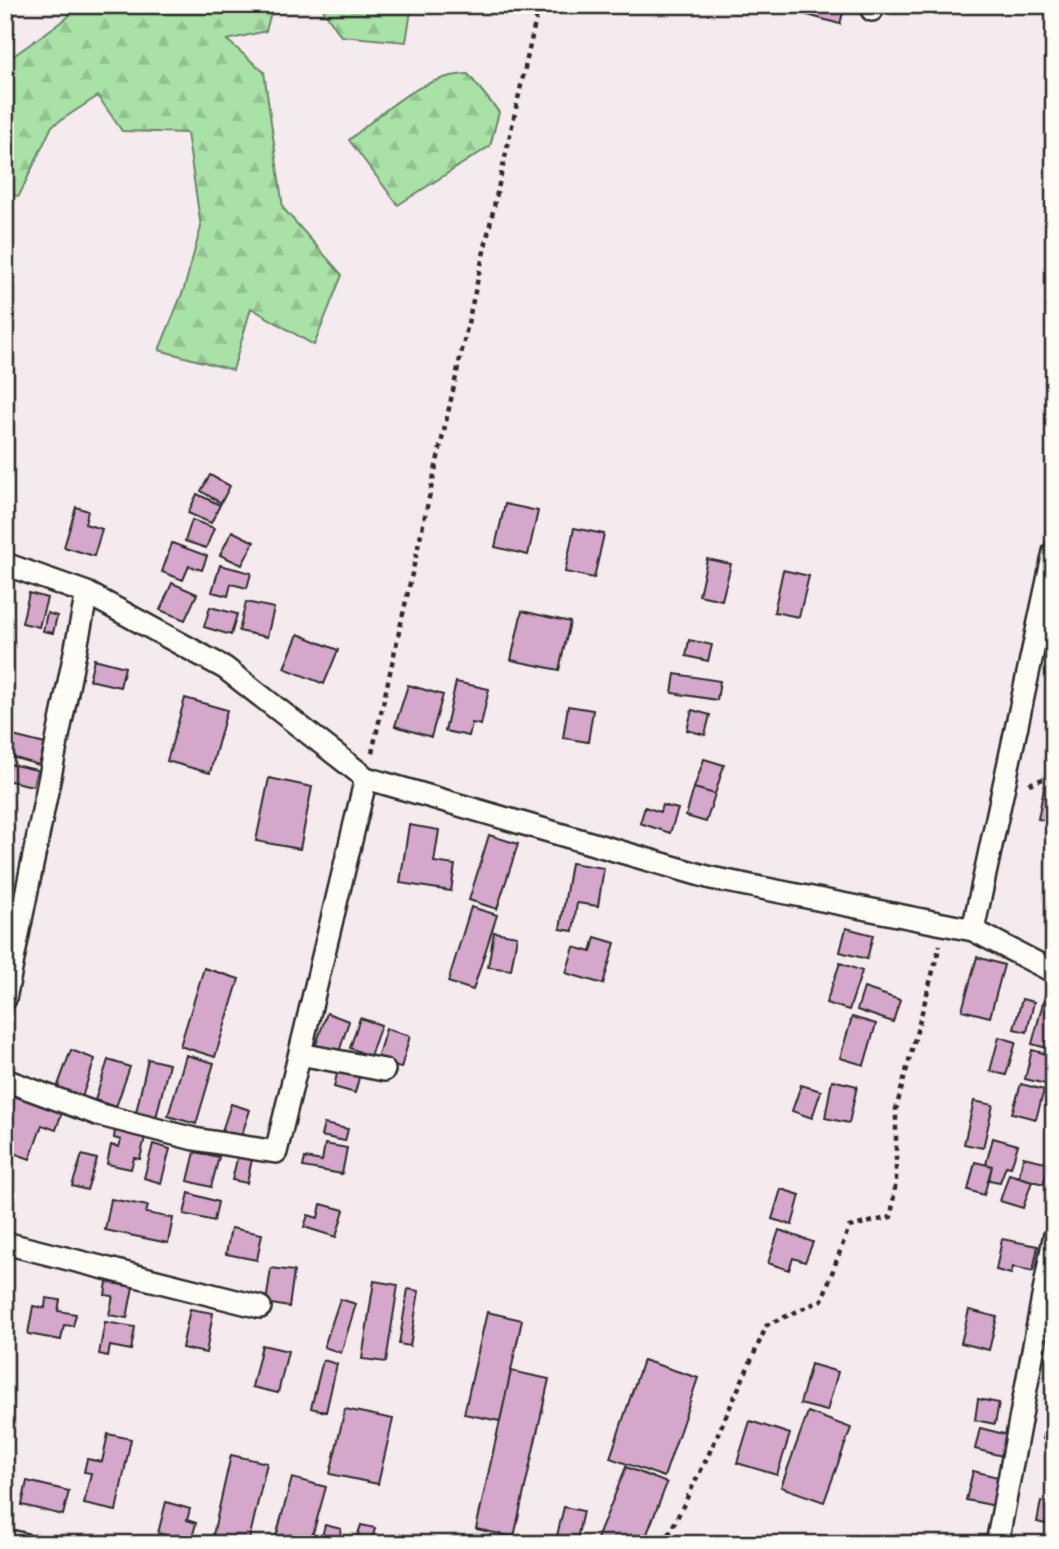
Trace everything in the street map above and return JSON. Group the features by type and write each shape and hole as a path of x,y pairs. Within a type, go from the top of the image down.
{"street":[{"path":"973,930 1054,552"},
{"path":"5,564 87,593 225,668 366,778 710,878 973,930 1054,972"},
{"path":"5,999 87,593"},
{"path":"5,1080 100,1115 194,1139 276,1152 366,778"},
{"path":"300,1054 384,1070"},
{"path":"997,1544 1054,1237"},
{"path":"5,1244 260,1307"},
{"path":"5,1540 22,1544"}],"path":[{"path":"366,778 539,5"},
{"path":"663,1544 707,1458 767,1325 822,1300 849,1227 891,1217 896,1180 896,1110 946,925"}],"green space":[{"path":"75,5 273,5 266,31 227,40 264,72 283,208 342,275 314,345 251,308 233,370 159,350 184,289 201,227 187,133 122,131 98,96 52,126 19,196 5,194 5,62 68,17"},
{"path":"320,5 412,5 406,42 341,36"},
{"path":"468,74 499,112 490,146 398,205 349,140 419,88 451,76"}],"building":[{"path":"783,5 845,5 840,24 782,8"},
{"path":"210,475 230,486 221,503 201,491"},
{"path":"197,494 220,505 211,523 188,513"},
{"path":"505,504 538,511 528,555 495,547"},
{"path":"76,507 88,511 85,524 102,529 94,556 64,547"},
{"path":"192,520 214,528 206,548 185,541"},
{"path":"574,528 604,534 594,578 565,572"},
{"path":"232,531 254,542 242,565 220,555"},
{"path":"172,543 207,556 202,570 189,566 183,580 162,572"},
{"path":"707,559 731,564 722,600 699,595"},
{"path":"220,565 251,573 247,588 231,584 228,596 212,592"},
{"path":"783,570 809,576 799,617 774,612"},
{"path":"172,583 197,594 185,620 160,610"},
{"path":"29,593 47,598 39,627 22,623"},
{"path":"246,602 274,608 267,637 239,631"},
{"path":"210,607 237,614 231,635 204,627"},
{"path":"522,611 570,622 559,670 511,660"},
{"path":"47,613 57,616 53,633 43,631"},
{"path":"298,634 338,650 324,684 284,668"},
{"path":"689,640 712,645 708,661 686,656"},
{"path":"94,659 125,667 120,687 89,680"},
{"path":"675,674 720,681 717,700 672,693"},
{"path":"456,682 489,689 481,725 472,723 469,736 445,731"},
{"path":"408,685 443,695 431,737 395,726"},
{"path":"185,698 227,710 210,773 167,761"},
{"path":"568,706 593,710 588,742 563,738"},
{"path":"692,710 710,715 705,735 687,730"},
{"path":"5,734 45,744 39,765 5,755"},
{"path":"704,759 724,765 715,794 694,788"},
{"path":"5,763 37,770 33,786 5,780"},
{"path":"269,778 312,787 300,849 256,841"},
{"path":"1044,787 1054,788 1054,822 1038,819"},
{"path":"694,788 715,794 706,822 686,816"},
{"path":"662,805 678,809 670,833 640,823 645,807 660,812"},
{"path":"409,825 439,830 434,862 455,865 451,891 400,883"},
{"path":"489,835 518,844 497,909 469,900"},
{"path":"571,863 604,868 598,906 577,903 573,931 560,929"},
{"path":"471,907 497,915 473,990 448,982"},
{"path":"846,928 873,935 867,959 840,952"},
{"path":"494,932 517,936 511,970 488,967"},
{"path":"595,937 615,943 603,984 566,973 574,947 591,952"},
{"path":"977,957 1004,965 990,1017 962,1010"},
{"path":"840,963 862,971 849,1010 826,1003"},
{"path":"204,968 239,979 215,1057 180,1046"},
{"path":"864,988 900,1000 893,1022 857,1010"},
{"path":"1047,988 1054,990 1054,1050 1032,1044"},
{"path":"1022,999 1034,1002 1027,1032 1014,1029"},
{"path":"327,1013 349,1021 338,1055 315,1047"},
{"path":"852,1017 876,1024 864,1065 840,1058"},
{"path":"360,1018 381,1025 370,1056 350,1048"},
{"path":"386,1029 410,1036 401,1068 376,1061"},
{"path":"999,1037 1016,1042 1006,1075 990,1071"},
{"path":"71,1050 95,1059 82,1097 57,1088"},
{"path":"1032,1050 1054,1056 1054,1086 1025,1079"},
{"path":"186,1055 214,1063 196,1124 168,1116"},
{"path":"148,1059 169,1064 155,1122 135,1117"},
{"path":"108,1060 130,1067 116,1107 95,1100"},
{"path":"339,1065 361,1070 355,1093 334,1087"},
{"path":"832,1080 857,1086 849,1123 825,1118"},
{"path":"1021,1084 1044,1090 1036,1119 1012,1113"},
{"path":"801,1085 821,1091 812,1118 792,1111"},
{"path":"5,1093 62,1112 56,1130 42,1125 30,1159 5,1150 5,1137 13,1115 5,1113"},
{"path":"974,1101 993,1105 983,1148 964,1144"},
{"path":"231,1104 250,1110 240,1140 221,1134"},
{"path":"324,1124 348,1129 345,1141 321,1136"},
{"path":"115,1130 145,1137 140,1159 134,1158 131,1169 107,1164 111,1145 119,1147 121,1140 114,1138"},
{"path":"993,1138 1018,1145 1011,1167 1006,1166 1000,1182 989,1180 992,1166 986,1164"},
{"path":"153,1144 170,1149 161,1183 144,1178"},
{"path":"325,1144 347,1148 342,1174 303,1167 305,1158 322,1161"},
{"path":"195,1152 219,1157 211,1187 188,1181"},
{"path":"82,1155 97,1159 87,1190 72,1186"},
{"path":"238,1155 252,1159 247,1183 232,1180"},
{"path":"1023,1157 1050,1163 1043,1184 1019,1177"},
{"path":"975,1162 992,1166 984,1195 968,1190"},
{"path":"1009,1174 1032,1181 1023,1208 1000,1201"},
{"path":"781,1189 800,1195 792,1225 772,1219"},
{"path":"189,1193 218,1202 214,1221 184,1214"},
{"path":"111,1199 148,1206 146,1213 173,1218 168,1243 105,1230"},
{"path":"321,1204 344,1210 336,1237 304,1227 308,1215 318,1218"},
{"path":"231,1228 262,1234 257,1260 226,1254"},
{"path":"779,1230 813,1242 805,1262 793,1258 789,1270 768,1263"},
{"path":"1002,1239 1038,1246 1033,1271 1013,1267 1011,1274 996,1270"},
{"path":"271,1268 294,1271 289,1307 266,1303"},
{"path":"374,1281 398,1285 386,1362 362,1359"},
{"path":"107,1282 133,1287 127,1318 109,1315 113,1296 105,1295"},
{"path":"408,1289 419,1291 410,1346 399,1344"},
{"path":"46,1298 60,1300 58,1311 76,1314 73,1326 64,1325 61,1340 28,1334 33,1306 45,1308"},
{"path":"340,1299 356,1304 341,1353 324,1347"},
{"path":"190,1309 213,1313 206,1353 182,1348"},
{"path":"969,1310 997,1317 989,1350 961,1343"},
{"path":"487,1312 522,1320 500,1421 464,1414"},
{"path":"105,1322 135,1327 131,1350 110,1346 108,1356 99,1354"},
{"path":"262,1345 288,1351 278,1393 252,1387"},
{"path":"323,1360 337,1364 326,1412 311,1408"},
{"path":"643,1360 698,1378 664,1477 610,1458"},
{"path":"811,1364 838,1372 827,1411 800,1404"},
{"path":"511,1371 549,1379 514,1537 476,1529"},
{"path":"978,1399 999,1403 995,1424 975,1420"},
{"path":"345,1409 393,1419 378,1484 330,1474"},
{"path":"1050,1410 1054,1411 1054,1441 1043,1439"},
{"path":"808,1412 851,1428 824,1502 781,1487"},
{"path":"750,1421 790,1434 777,1475 737,1463"},
{"path":"980,1428 1008,1435 1002,1456 975,1449"},
{"path":"108,1434 131,1439 116,1511 84,1504 91,1473 84,1472 87,1459 102,1462"},
{"path":"231,1455 267,1463 248,1544 211,1544"},
{"path":"626,1467 667,1483 643,1544 595,1544"},
{"path":"973,1471 1002,1478 996,1506 966,1500"},
{"path":"292,1478 326,1487 310,1544 274,1544"},
{"path":"27,1481 69,1491 63,1515 22,1505"},
{"path":"1041,1501 1054,1504 1054,1526 1037,1522"},
{"path":"166,1502 190,1509 187,1520 196,1523 191,1542 158,1533"},
{"path":"564,1507 583,1511 576,1544 555,1544"},
{"path":"325,1525 341,1529 339,1538 355,1543 361,1525 375,1528 371,1544 320,1544"}]}
